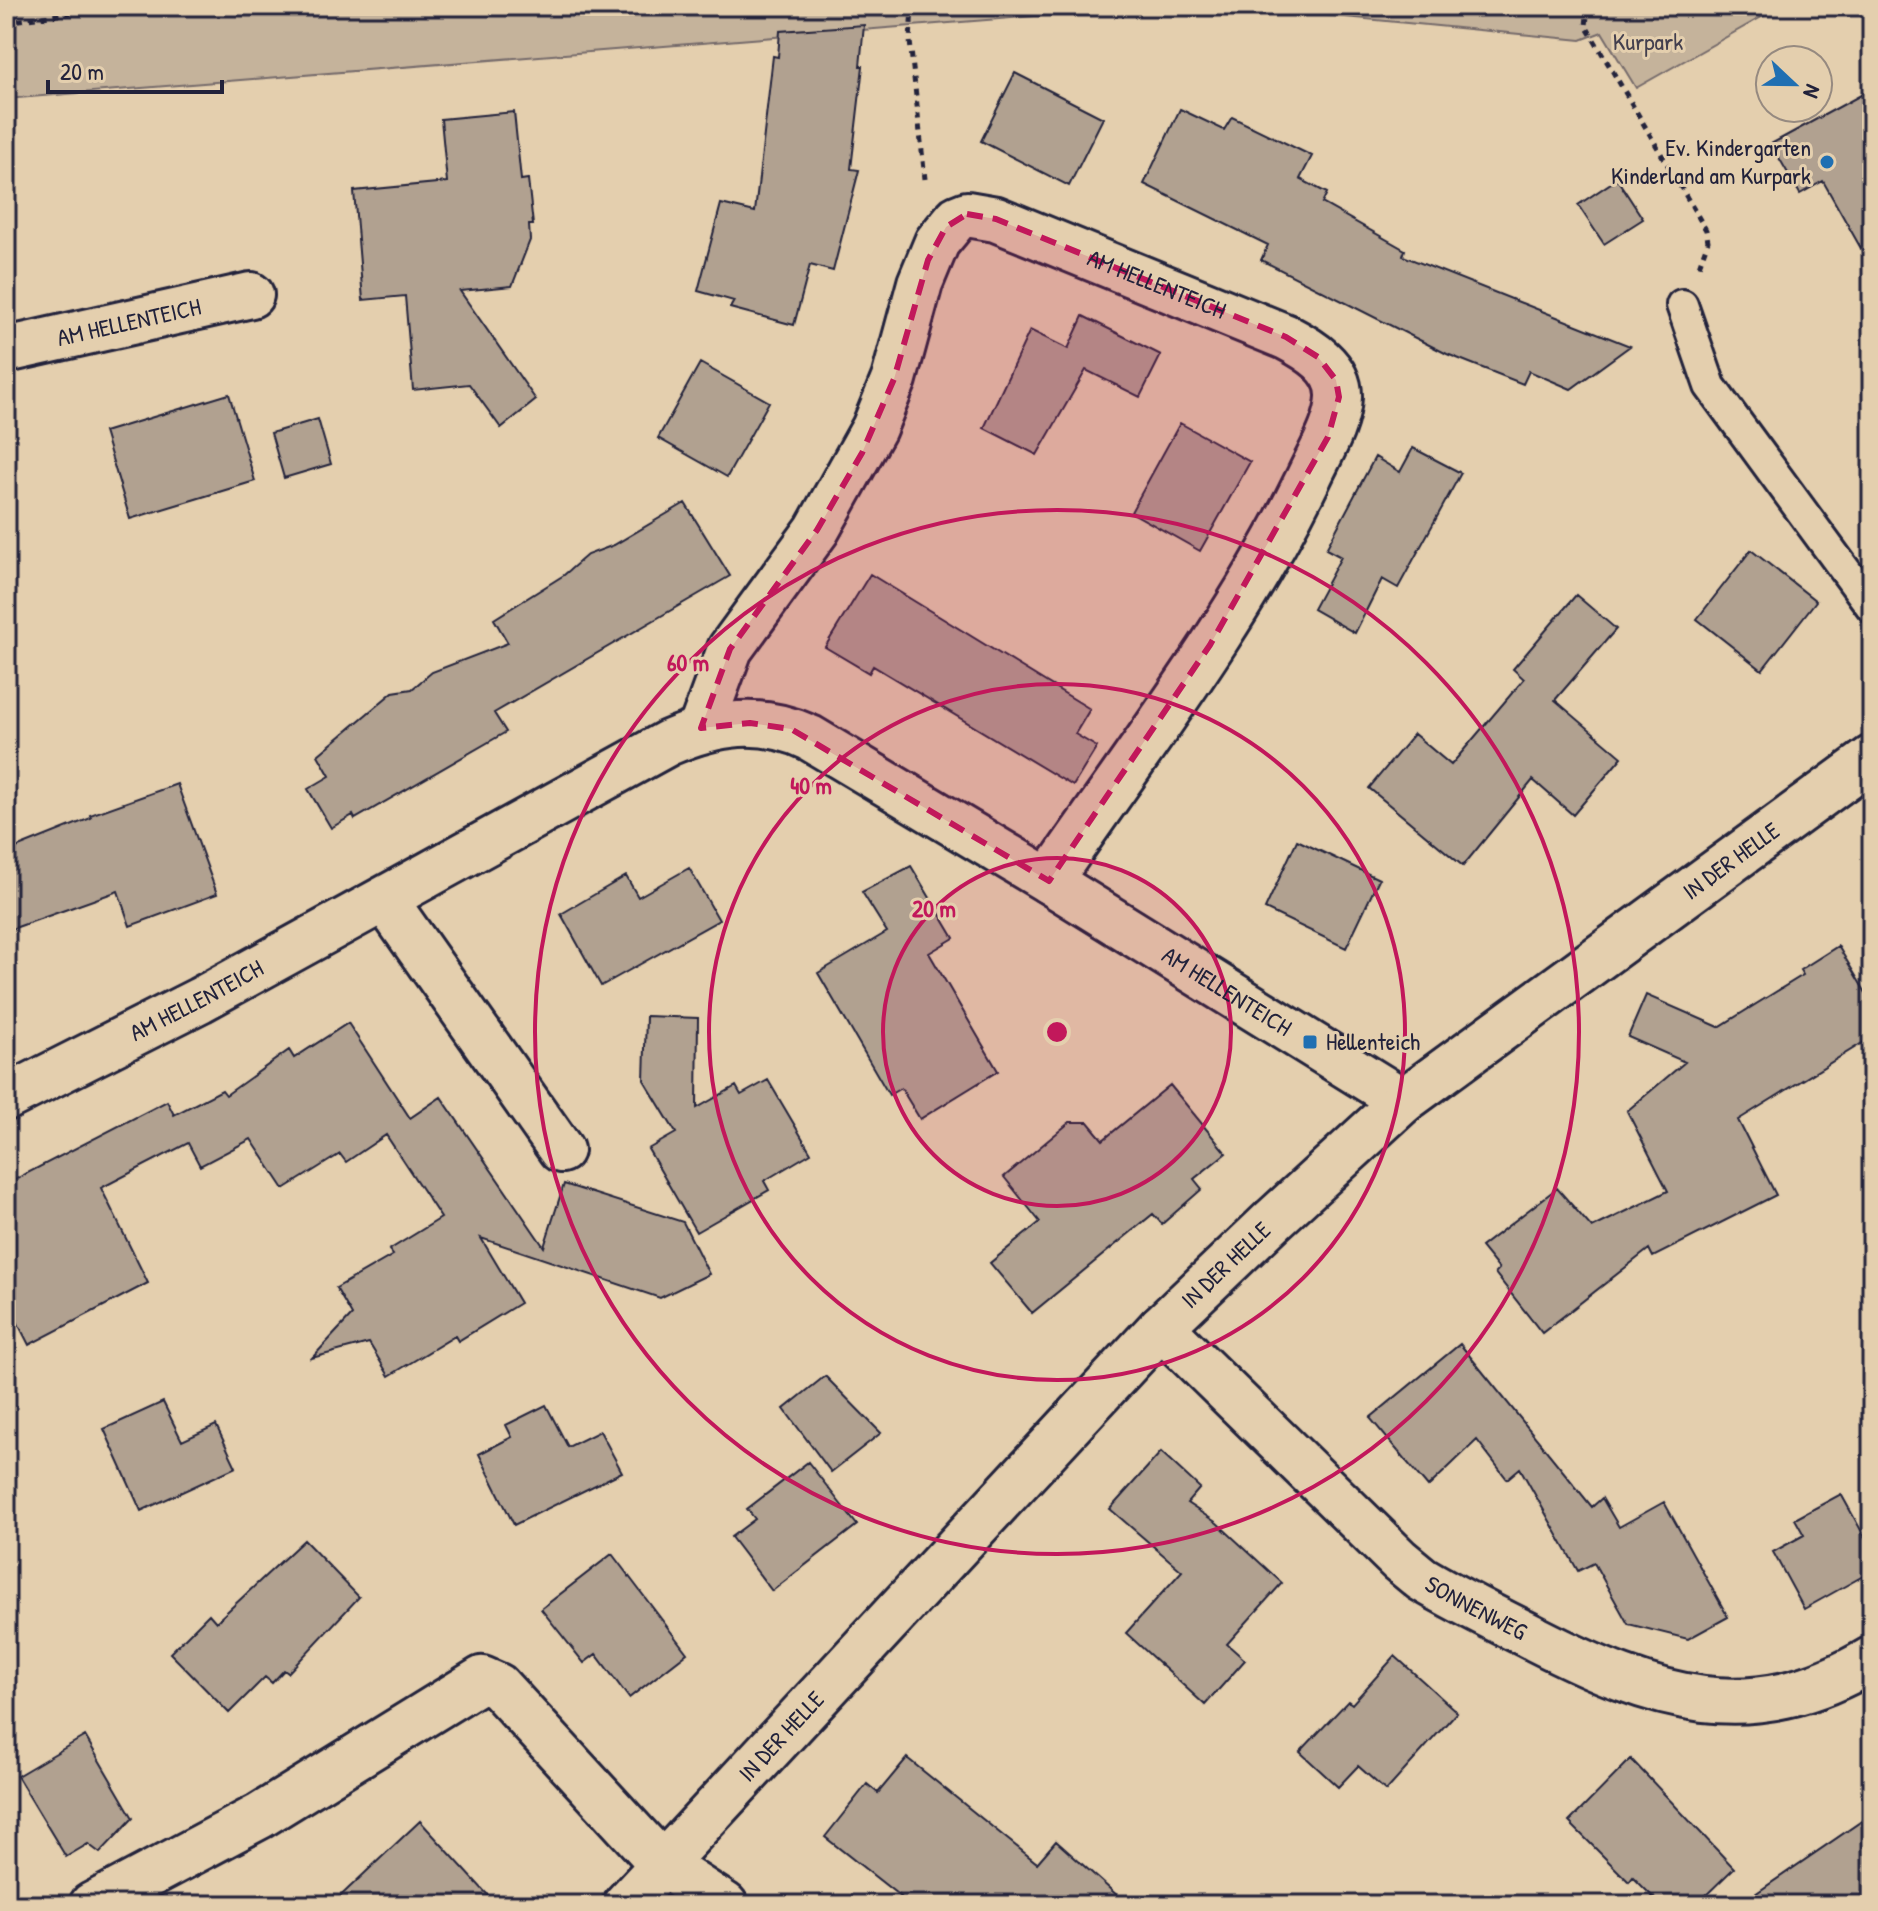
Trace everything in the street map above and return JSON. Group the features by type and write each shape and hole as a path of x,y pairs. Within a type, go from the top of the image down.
{"street":[{"name":"AM HELLENTEICH","path":"946,227 967,214 996,219 1286,337 1304,346 1329,368 1339,397 1328,437 1263,562 1049,881"},
{"path":"701,728 730,649 817,530 868,440 894,379 928,260 946,227"},
{"name":"AM HELLENTEICH","path":"6,350 251,295"},
{"name":"AM HELLENTEICH","path":"6,1098 200,1000 701,728 770,723 791,729 1049,881 1403,1101"},
{"name":"IN DER HELLE","path":"625,1905 1161,1327 1403,1101 1872,758"},
{"path":"385,900 561,1150"},
{"name":"SONNENWEG","path":"1161,1327 1410,1569 1449,1595 1591,1666 1703,1701 1732,1702 1792,1696 1823,1686 1872,1659"},
{"path":"92,1905 260,1816 482,1679 498,1686 662,1864 725,1905"}],"lane":[{"path":"1682,305 1710,386 1872,607"}],"path":[{"path":"6,22 124,6"},
{"path":"912,6 910,41 920,161 928,193 946,227"},
{"path":"1588,6 1586,26 1706,230 1704,253 1682,305"}],"highlighted area":[{"path":"967,214 996,219 1286,337 1318,357 1336,380 1339,397 1328,437 1210,645 1049,881 791,729 750,723 701,728 730,649 817,530 862,453 894,379 928,260 946,227"}],"green space":[{"path":"6,6 1159,6 6,99"},
{"name":"Kurpark","path":"1234,6 1781,6 1636,88 1602,32 1581,40"}],"building":[{"path":"864,25 860,66 863,66 851,169 859,170 833,271 810,265 794,325 730,308 734,301 698,291 721,204 755,212 773,56 778,57 780,31"},
{"path":"1015,73 1103,118 1069,186 981,141"},
{"name":"Ev. Kindergarten Kinderland am Kurpark","path":"1872,89 1872,268 1823,181 1800,194 1771,144 1808,124 1834,124 1834,110"},
{"path":"1180,109 1224,130 1232,117 1312,156 1300,179 1327,193 1322,203 1405,250 1403,256 1630,346 1571,389 1529,371 1523,384 1447,354 1261,260 1268,245 1144,184"},
{"path":"514,112 521,180 528,179 533,225 529,225 530,240 512,286 460,291 536,400 501,428 469,384 413,390 405,296 363,300 354,191 447,182 441,119"},
{"path":"1617,179 1643,219 1604,244 1578,205"},
{"path":"1083,316 1161,355 1140,397 1086,370 1037,455 984,428 1030,330 1068,349"},
{"path":"700,363 769,402 727,477 658,438"},
{"path":"229,394 255,481 130,519 104,432"},
{"path":"318,419 331,464 284,478 271,433"},
{"path":"1180,423 1250,462 1200,551 1131,512"},
{"path":"1413,448 1461,473 1398,588 1382,579 1355,633 1313,609 1341,557 1326,549 1375,457 1400,472"},
{"path":"685,503 730,576 494,713 506,732 355,819 353,815 331,828 308,789 330,776 318,755 393,692 412,689 432,672 508,643 494,619 564,575 587,555 614,545"},
{"path":"1751,550 1816,601 1762,670 1697,619"},
{"path":"870,574 1090,709 1075,734 1097,747 1073,786 873,666 869,673 825,647"},
{"path":"1576,595 1616,629 1555,700 1622,757 1573,815 1533,780 1463,866 1369,788 1414,734 1451,765 1524,679 1513,669"},
{"path":"177,784 217,894 130,926 118,891 6,931 6,852 91,818 90,815"},
{"path":"1297,840 1379,879 1346,948 1265,909"},
{"path":"911,866 954,938 929,953 998,1071 920,1119 901,1088 889,1095 818,973 887,932 862,892"},
{"path":"689,868 719,920 601,986 561,914 626,876 638,897"},
{"path":"1838,946 1872,1003 1872,1037 1738,1120 1776,1195 1653,1257 1649,1249 1542,1333 1495,1273 1499,1269 1481,1247 1557,1188 1592,1228 1668,1191 1627,1111 1685,1062 1628,1037 1646,995 1719,1027 1803,975 1800,970"},
{"path":"646,1016 698,1018 697,1108 736,1086 741,1095 768,1080 811,1153 764,1181 769,1190 696,1232 648,1149 676,1133 644,1080"},
{"path":"348,1023 410,1118 441,1097 544,1247 564,1184 683,1222 709,1274 660,1298 481,1238 520,1303 458,1341 455,1336 389,1376 369,1343 312,1358 352,1315 336,1288 393,1255 389,1250 441,1218 386,1135 346,1162 340,1154 284,1189 251,1139 200,1166 188,1143 101,1188 148,1283 29,1345 6,1300 6,1184 167,1101 174,1115 222,1090 226,1095 289,1050 294,1058"},
{"path":"1170,1085 1226,1153 1194,1179 1202,1189 1162,1224 1153,1214 1032,1313 990,1263 1040,1222 1004,1177 1070,1122 1088,1122 1103,1140"},
{"path":"1460,1344 1592,1507 1602,1498 1619,1527 1664,1502 1728,1617 1688,1639 1628,1624 1594,1563 1578,1571 1520,1468 1507,1479 1477,1440 1428,1487 1370,1418"},
{"path":"825,1376 881,1433 831,1472 784,1409"},
{"path":"163,1402 182,1441 216,1425 236,1467 141,1511 104,1429"},
{"path":"546,1405 568,1447 600,1431 622,1472 514,1525 479,1454 512,1437 506,1425"},
{"path":"1161,1452 1200,1488 1187,1503 1217,1523 1282,1583 1227,1644 1245,1660 1205,1705 1126,1633 1182,1571 1110,1509"},
{"path":"808,1462 857,1525 772,1591 731,1537 755,1519 747,1509"},
{"path":"1841,1494 1872,1550 1872,1571 1804,1609 1773,1552 1804,1535 1795,1519"},
{"path":"304,1540 359,1597 288,1673 284,1670 272,1683 265,1677 229,1713 170,1653 209,1614 216,1622"},
{"path":"612,1554 687,1653 629,1698 596,1654 584,1663 541,1609"},
{"path":"1395,1656 1457,1712 1386,1791 1358,1766 1338,1787 1300,1752 1348,1701 1352,1704"},
{"path":"85,1736 133,1818 100,1853 88,1844 66,1857 17,1776"},
{"path":"907,1758 1037,1863 1056,1841 1128,1905 911,1905 825,1837 867,1784 878,1793"},
{"path":"1631,1759 1734,1868 1696,1905 1661,1905 1633,1877 1629,1882 1569,1822"},
{"path":"1872,1814 1872,1905 1739,1905"},
{"path":"420,1821 497,1905 331,1905"}],"place":[{"name":"Ev. Kindergarten Kinderland am Kurpark","path":"1827,162"},
{"name":"Hellenteich","path":"1310,1042"}]}
